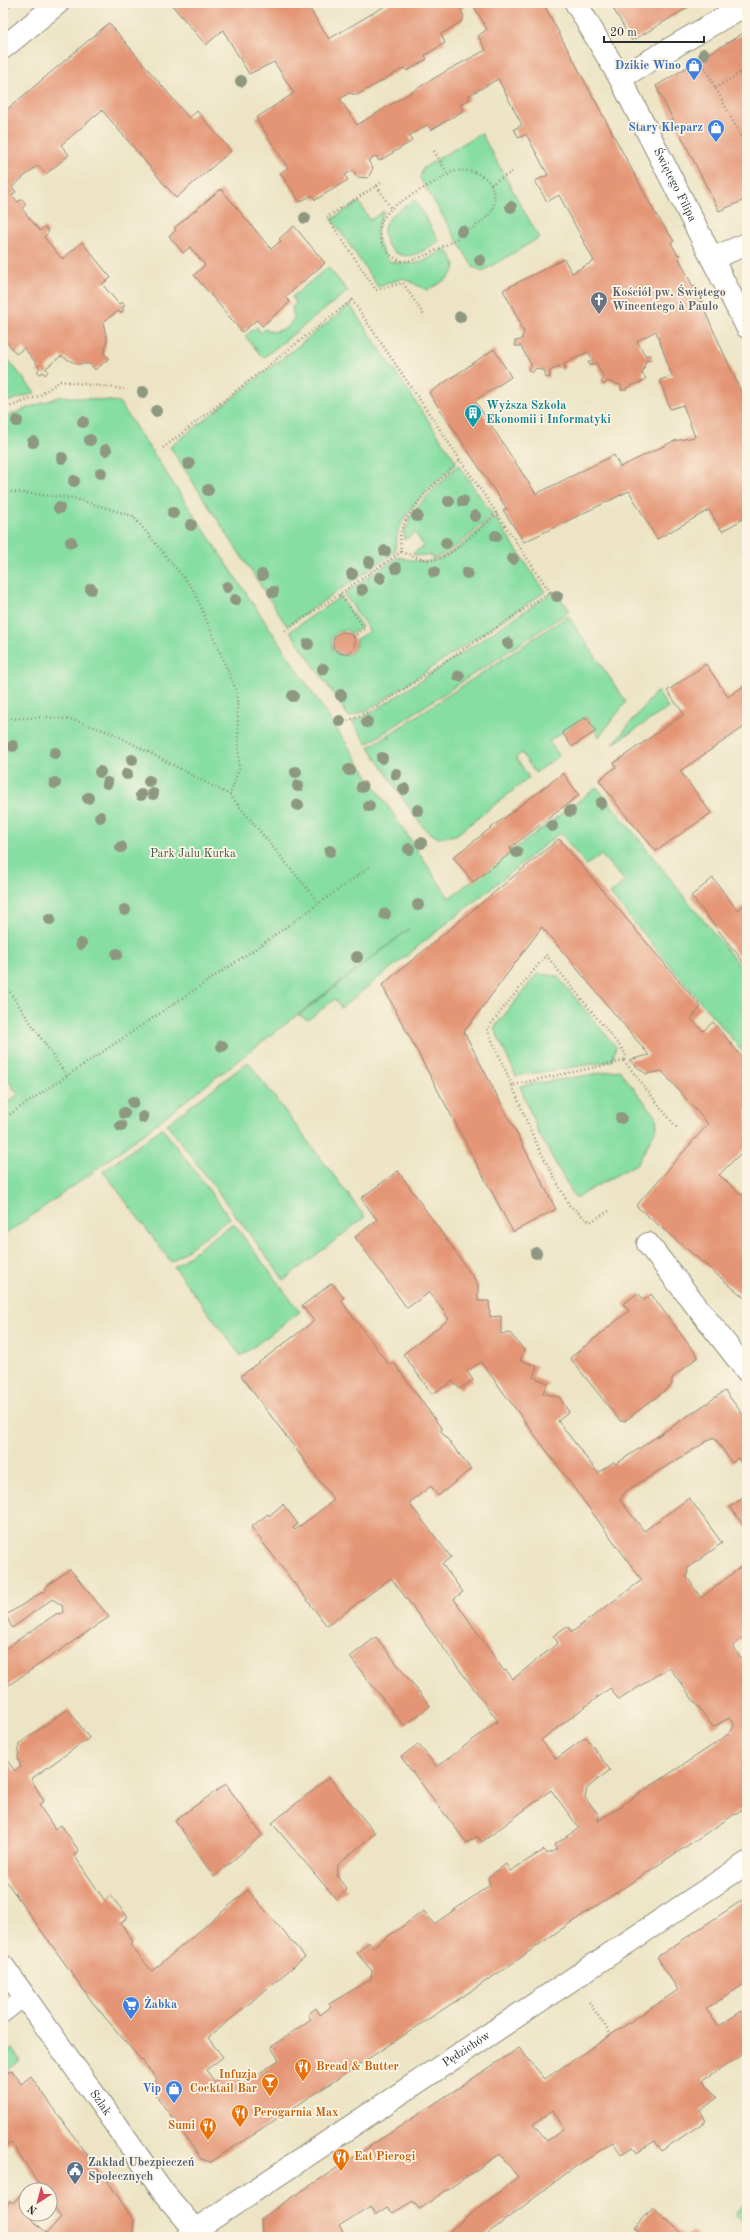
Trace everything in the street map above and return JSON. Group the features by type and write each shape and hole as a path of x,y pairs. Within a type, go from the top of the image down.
{"street":[{"path":"3,48 58,3"},
{"name":"Świętego Filipa","path":"576,3 620,78 747,327"},
{"path":"620,78 747,4"},
{"path":"713,258 747,244"},
{"path":"648,1244 747,1371"},
{"name":"Pędzichów","path":"194,2235 747,1863"},
{"name":"Szlak","path":"3,1966 194,2235"}],"lane":[{"path":"3,2014 25,1997"}],"path":[{"path":"701,61 730,120 747,148"},
{"path":"715,88 747,69"},
{"path":"434,152 448,174"},
{"path":"461,170 470,170 480,174 491,184 495,196 493,210 485,221 418,260 405,261 392,257 384,248 380,237 381,222 391,209 448,174 461,170"},
{"path":"491,184 512,172"},
{"path":"381,183 327,217 376,290 403,283 425,317"},
{"path":"377,186 391,209"},
{"path":"163,448 352,300 550,592 369,712 345,722"},
{"path":"3,409 39,396 60,381 124,389"},
{"path":"401,552 400,532 407,519 432,489 460,460"},
{"path":"3,491 73,498 133,516 193,589 237,692 239,769 230,795"},
{"path":"401,552 423,560 433,560 444,556 497,514"},
{"path":"285,631 401,552"},
{"path":"340,594 366,629 353,636"},
{"path":"3,719 47,717 80,722 112,733 230,795 319,903"},
{"path":"3,1119 66,1075 261,945 371,866"},
{"path":"609,1211 590,1222 569,1205 534,1139 487,1029 546,955 626,1054 624,1061"},
{"path":"3,982 66,1075"},
{"path":"512,1085 624,1061"},
{"path":"624,1061 677,1128"},
{"path":"586,1998 611,2035"}],"green space":[{"path":"481,133 539,238 483,271 473,267 420,178 423,168"},
{"path":"415,200 439,241 415,254 405,256 398,254 388,246 385,240 384,227 393,215"},
{"path":"359,202 370,220 384,211 377,231 381,247 389,261 413,264 424,261 445,249 455,263 452,274 427,290 403,278 378,287 332,219"},
{"path":"328,267 348,291 263,358 245,336 257,327 261,333 265,329 273,332 287,328 294,318 292,307 296,303 292,297"},
{"path":"350,305 457,463 415,503 408,513 398,531 394,553 287,626 170,447"},
{"path":"3,353 35,393 3,403"},
{"name":"Park Jalu Kurka","path":"62,396 119,402 449,898 597,787 747,975 747,1057 610,894 625,881 601,855 586,865 560,833 341,1008 335,999 308,1020 299,1015 409,929 93,1172 3,1236 3,1105 18,1095 3,1072 3,417"},
{"path":"458,465 493,515 449,551 432,559 432,556 414,555 413,553 424,546 415,533 404,540 404,531 410,521 408,520 419,505"},
{"path":"495,517 545,592 368,710 349,717 290,631 340,597 362,627 352,634 347,630 337,632 331,640 333,650 341,655 350,654 356,645 356,639 370,631 344,594 397,557 423,562 439,559 447,555"},
{"path":"555,591 570,611 367,744 352,721 370,714"},
{"path":"568,616 626,702 599,737 586,717 549,741 559,756 535,773 522,753 516,757 529,778 456,835 439,838 428,832 415,817 369,747"},
{"path":"657,691 668,708 613,744"},
{"path":"537,974 557,976 616,1047 612,1061 516,1076 494,1028"},
{"path":"248,1062 365,1217 284,1280 167,1124"},
{"path":"619,1070 656,1116 657,1127 638,1163 575,1198 539,1134 520,1086"},
{"path":"162,1128 230,1218 171,1262 103,1171"},
{"path":"233,1223 300,1312 241,1356 174,1267"},
{"path":"12,2049 20,2061 3,2073 3,2055"},
{"path":"747,2202 747,2224 735,2214"}],"building":[{"path":"3,3 14,3 3,12"},
{"path":"170,3 306,3 329,39 390,3 471,3 461,9 464,17 461,22 441,34 445,43 425,55 427,59 407,71 404,68 357,95 349,93 340,99 357,125 448,70 486,50 478,36 487,29 472,3 543,3 654,211 674,241 671,243 678,255 680,254 679,258 693,287 695,286 696,289 694,290 700,302 702,301 702,305 747,405 747,517 722,531 709,510 657,539 629,491 524,542 503,510 507,509 429,393 494,349 511,377 475,401 536,494 614,455 620,467 674,441 695,437 683,405 670,409 660,380 672,376 656,331 637,341 645,355 651,355 651,360 646,361 642,374 646,378 643,381 626,388 627,390 621,390 621,385 608,381 604,385 601,382 604,378 596,363 590,365 588,362 593,360 588,352 564,364 566,368 561,370 559,366 550,371 550,377 545,378 545,371 536,368 532,373 528,370 531,365 521,346 515,346 515,341 521,340 524,331 519,327 521,324 503,290 564,259 572,273 594,261 559,195 547,202 535,181 548,175 526,134 519,138 514,129 522,125 498,79 468,96 470,99 460,105 464,110 431,130 427,125 409,136 412,141 379,161 376,156 368,161 373,168 368,178 357,177 353,170 345,175 348,180 315,200 312,195 300,202 280,173 288,168 256,118 294,93 274,62 249,74 223,30 206,45"},
{"path":"610,3 695,3 632,41"},
{"path":"109,23 189,118 197,111 231,151 176,198 102,110 61,145 69,155 46,174 38,165 12,187 16,192 12,195 18,202 22,199 26,204 22,209 40,231 45,227 49,232 44,237 61,258 64,258 82,242 111,278 102,284 119,304 122,302 125,306 122,308 124,310 121,313 118,311 103,322 107,340 104,354 109,358 107,360 95,370 90,364 77,364 61,356 46,368 48,372 45,375 43,372 40,374 37,371 40,368 24,348 16,354 3,337 3,307 7,302 3,297 3,113"},
{"name":"Stary Kleparz","path":"747,31 747,199 719,211 656,86"},
{"path":"221,189 271,249 281,241 279,239 294,226 325,263 285,297 290,302 262,326 257,320 242,332 194,275 205,265 190,247 183,253 169,236 176,230 174,228"},
{"path":"344,632 352,635 355,643 352,651 344,654 336,651 333,643 336,635"},
{"path":"706,664 728,697 747,684 747,725 680,771 711,813 656,851 622,811 599,780 616,767 614,763 684,714 667,691"},
{"path":"586,717 596,731 572,747 562,732"},
{"path":"563,773 579,795 510,848 512,852 473,882 453,857"},
{"path":"559,839 701,1007 691,1019 703,1031 713,1022 747,1063 747,1147 719,1175 747,1199 747,1300 636,1206 708,1124 662,1071 646,1074 629,1060 649,1055 542,927 464,1032 556,1209 513,1232 382,985"},
{"path":"713,878 737,910 747,904 747,968 691,896"},
{"path":"398,1171 478,1284 478,1301 489,1301 490,1317 501,1316 501,1334 510,1333 524,1350 520,1360 537,1366 533,1377 548,1383 543,1393 559,1397 569,1412 558,1421 598,1473 614,1462 616,1464 725,1391 747,1420 747,1458 741,1462 738,1458 732,1463 714,1437 626,1491 620,1500 644,1531 689,1498 722,1543 688,1568 687,1577 701,1598 747,1562 747,1634 733,1646 747,1668 747,1806 557,1932 503,1970 211,2162 201,2159 149,2085 157,2079 93,2003 3,1877 3,1755 15,1771 21,1767 18,1759 19,1744 68,1709 89,1738 31,1779 44,1801 39,1805 55,1829 61,1825 79,1851 74,1855 105,1901 110,1895 128,1917 121,1923 133,1942 130,1945 152,1971 248,1890 305,1957 208,2038 223,2057 206,2070 215,2082 231,2071 242,2085 279,2060 271,2047 311,2019 308,2014 316,2008 320,2015 331,2007 329,2004 371,1979 372,1971 357,1953 369,1942 373,1947 424,1911 434,1924 490,1885 488,1877 506,1864 510,1871 544,1850 548,1854 557,1849 554,1845 579,1828 551,1790 482,1842 477,1836 467,1843 401,1757 418,1744 437,1767 498,1721 391,1578 327,1626 251,1527 268,1514 269,1516 283,1504 298,1524 293,1528 295,1530 334,1500 241,1376 314,1321 302,1306 332,1283 344,1298 341,1300 347,1309 389,1365 393,1362 442,1429 441,1431 471,1469 438,1496 431,1486 409,1503 451,1557 442,1564 463,1592 454,1599 504,1671 506,1670 513,1679 558,1643 553,1636 567,1626 572,1632 642,1580 481,1362 467,1371 473,1380 460,1389 453,1381 432,1394 403,1354 449,1319 430,1292 407,1308 355,1237 377,1220 361,1198","holes":["669,1667 713,1727 729,1718 734,1723 732,1730 722,1739 598,1821 599,1815 585,1798 587,1788 610,1770 586,1737 556,1759 541,1740 610,1688 619,1700"]},
{"path":"638,1293 644,1300 651,1294 698,1357 672,1378 672,1385 625,1421 620,1421 570,1358 629,1311 623,1304"},
{"path":"747,1495 747,1530 730,1507"},
{"path":"70,1569 109,1617 3,1689 3,1650 56,1614 63,1613 62,1605 52,1599 12,1628 6,1615 46,1590 44,1588"},
{"path":"376,1637 430,1706 404,1726 350,1657"},
{"path":"329,1777 375,1833 338,1865 337,1876 347,1890 336,1899 272,1823"},
{"path":"226,1784 262,1835 214,1877 175,1820"},
{"path":"747,1897 747,1982 706,2009 718,2026 742,2011 747,2019 747,2052 703,2080 717,2098 700,2111 706,2121 661,2151 654,2141 637,2153 633,2147 621,2154 613,2142 572,2169 483,2237 442,2237 518,2177 500,2154 419,2209 413,2201 393,2213 387,2207 375,2215 370,2206 339,2226 346,2237 262,2237 261,2218 519,2048 545,2079 678,1990 657,1957","holes":["553,2110 564,2129 547,2141 533,2125"]},
{"name":"Zakład Ubezpieczeń Społecznych","path":"12,2070 21,2084 31,2076 84,2151 107,2180 134,2221 132,2237 3,2237 3,2209 10,2201 13,2203 18,2197 18,2222 34,2222 47,2233 61,2217 58,2212 58,2182 38,2182 11,2142 3,2148 3,2076"},
{"path":"653,2207 686,2237 645,2237 635,2228"},
{"path":"692,2231 698,2237 687,2237"}],"place":[{"name":"Dzikie Wino","path":"694,81"},
{"name":"Stary Kleparz","path":"716,143"},
{"name":"Kościół pw. Świętego Wincentego à Paulo","path":"599,315"},
{"name":"Wyższa Szkoła Ekonomii i Informatyki","path":"473,428"},
{"name":"Żabka","path":"131,2020"},
{"name":"Bread & Butter","path":"303,2082"},
{"name":"Infuzja Cocktail Bar","path":"270,2097"},
{"name":"Vip","path":"174,2104"},
{"name":"Perogarnia Max","path":"240,2128"},
{"name":"Sumi","path":"208,2141"},
{"name":"Eat Pierogi","path":"341,2172"},
{"name":"Zakład Ubezpieczeń Społecznych","path":"75,2185"}]}
